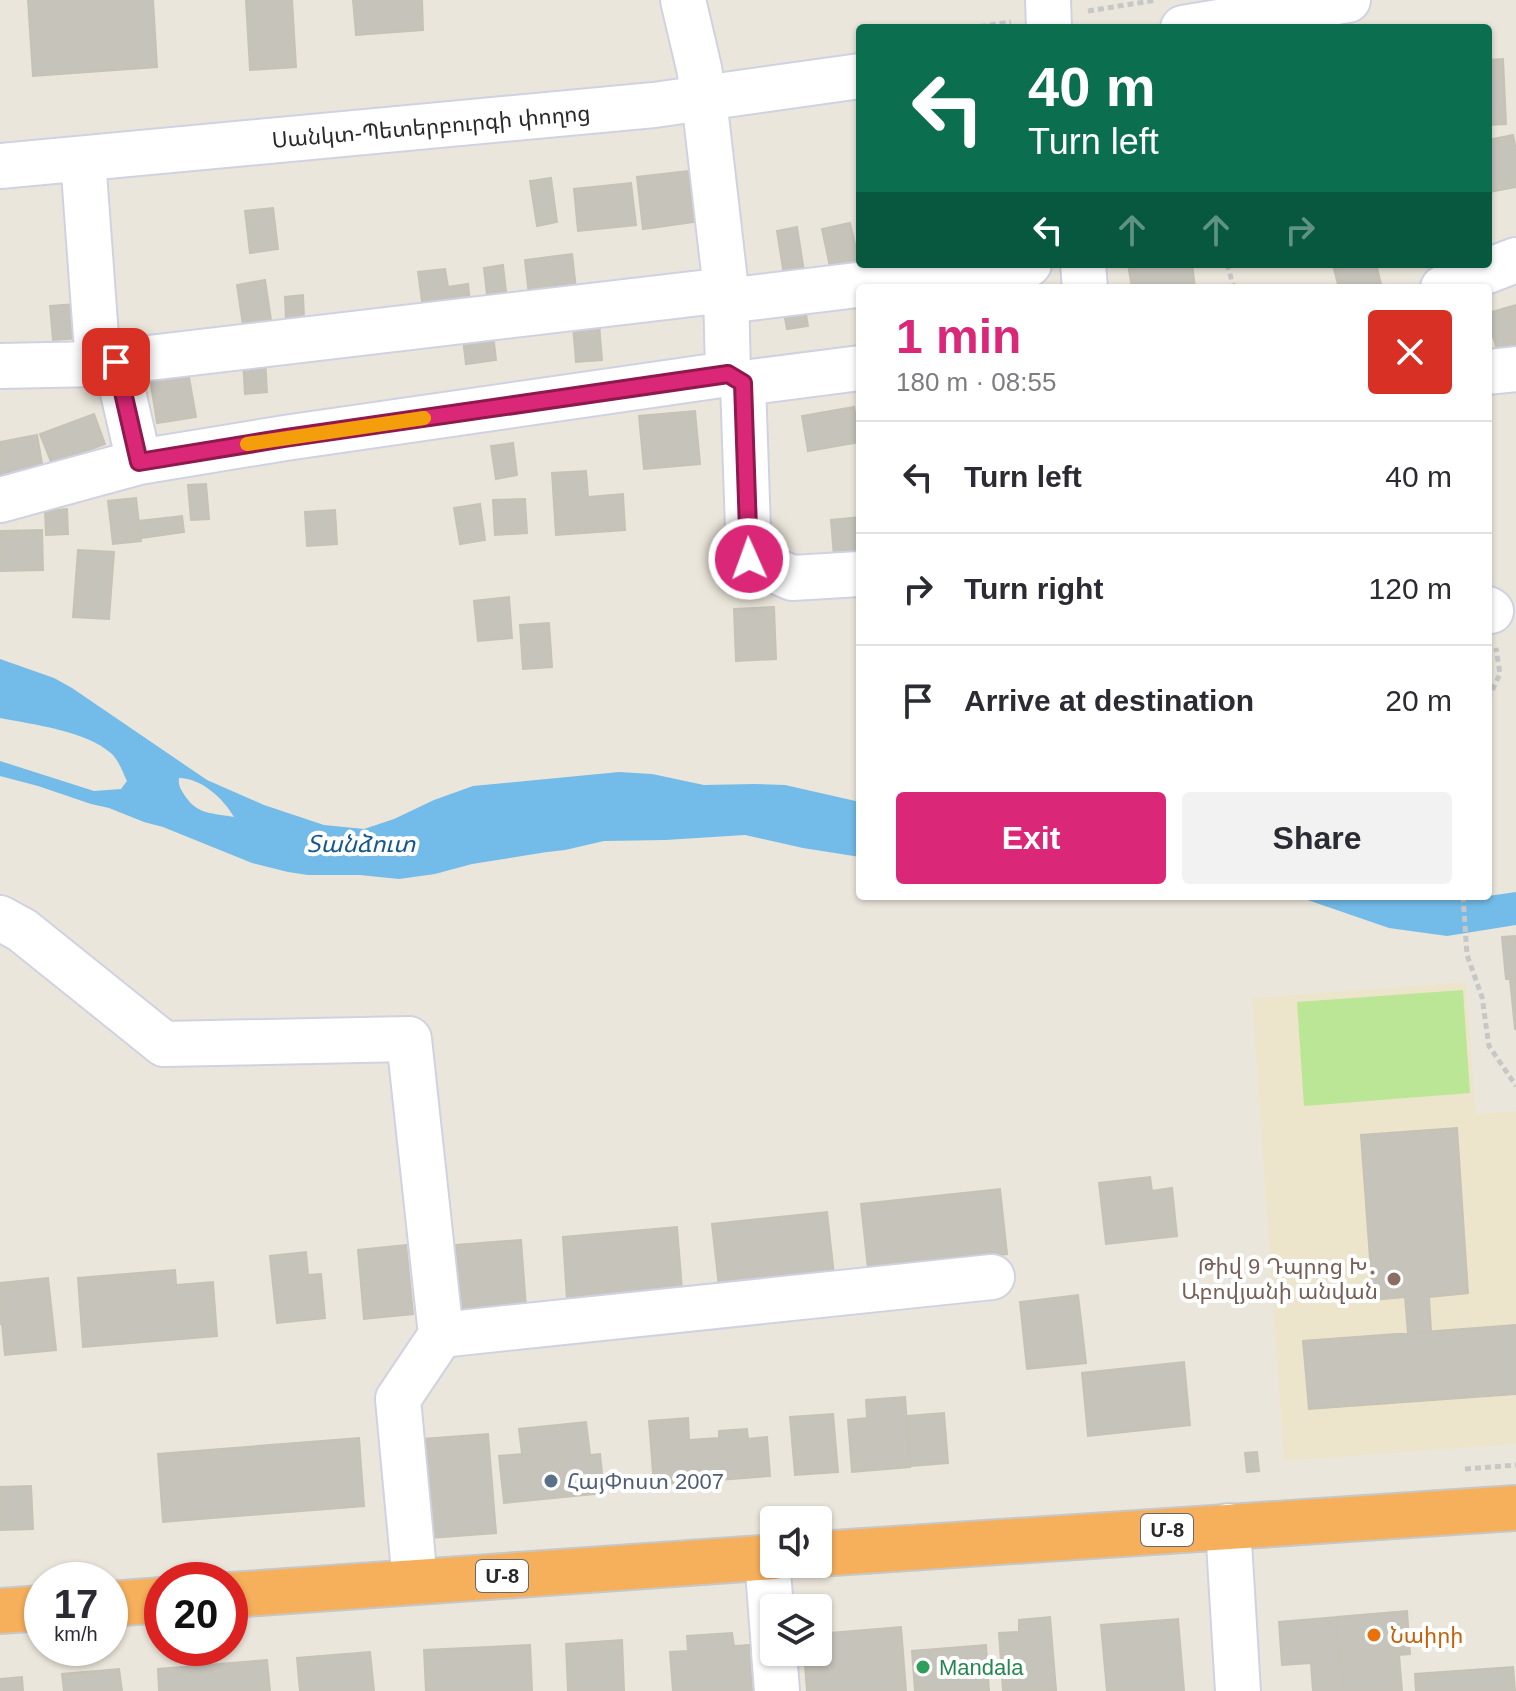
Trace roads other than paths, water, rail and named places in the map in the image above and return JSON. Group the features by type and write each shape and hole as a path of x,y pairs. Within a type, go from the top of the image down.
{"highway":[{"name":"Մ-8","path":"832,1553 1516,1508"},
{"name":"Մ-8","path":"248,1594 760,1559"},
{"path":"0,1611 24,1609"}],"street":[{"path":"683,0 704,99 736,379 749,559 792,578 856,574"},
{"path":"1048,0 1049,24"},
{"path":"1207,24 1348,0"},
{"name":"Սանկտ-Պետերբուրգի փողոց","path":"0,166 622,108 856,77"},
{"path":"83,159 107,363 139,462"},
{"path":"1453,284 1516,260"},
{"path":"0,366 107,363 990,268"},
{"path":"0,500 139,462 285,438 736,379 856,368"},
{"path":"1492,372 1516,369"},
{"path":"0,918 22,930 164,1044 409,1039 441,1335 398,1399 415,1582"},
{"path":"441,1335 992,1277"},
{"path":"1228,1526 1238,1691"},
{"path":"775,1666 777,1691"}],"water":[{"name":"Տանձուտ","path":"0,659 54,678 72,688 207,780 264,805 324,825 364,829 473,786 619,772 652,774 704,785 785,785 856,801 856,856 745,835 604,841 399,879 288,872 252,863 109,808 0,776 0,761 94,791 121,789 127,781 112,754 88,739 0,718","holes":["179,778 195,781 211,790 234,817 195,807 185,796"]},
{"path":"1516,892 1516,925 1447,936 1389,928 1308,900 1492,900 1492,895"}],"place":[{"name":"Թիվ 9 Դպրոց Խ․ Աբովյանի անվան","path":"1394,1279"},
{"name":"ՀայՓոստ 2007","path":"551,1481"},
{"name":"Նաիրի","path":"1374,1635"},
{"name":"Mandala","path":"923,1667"}]}
